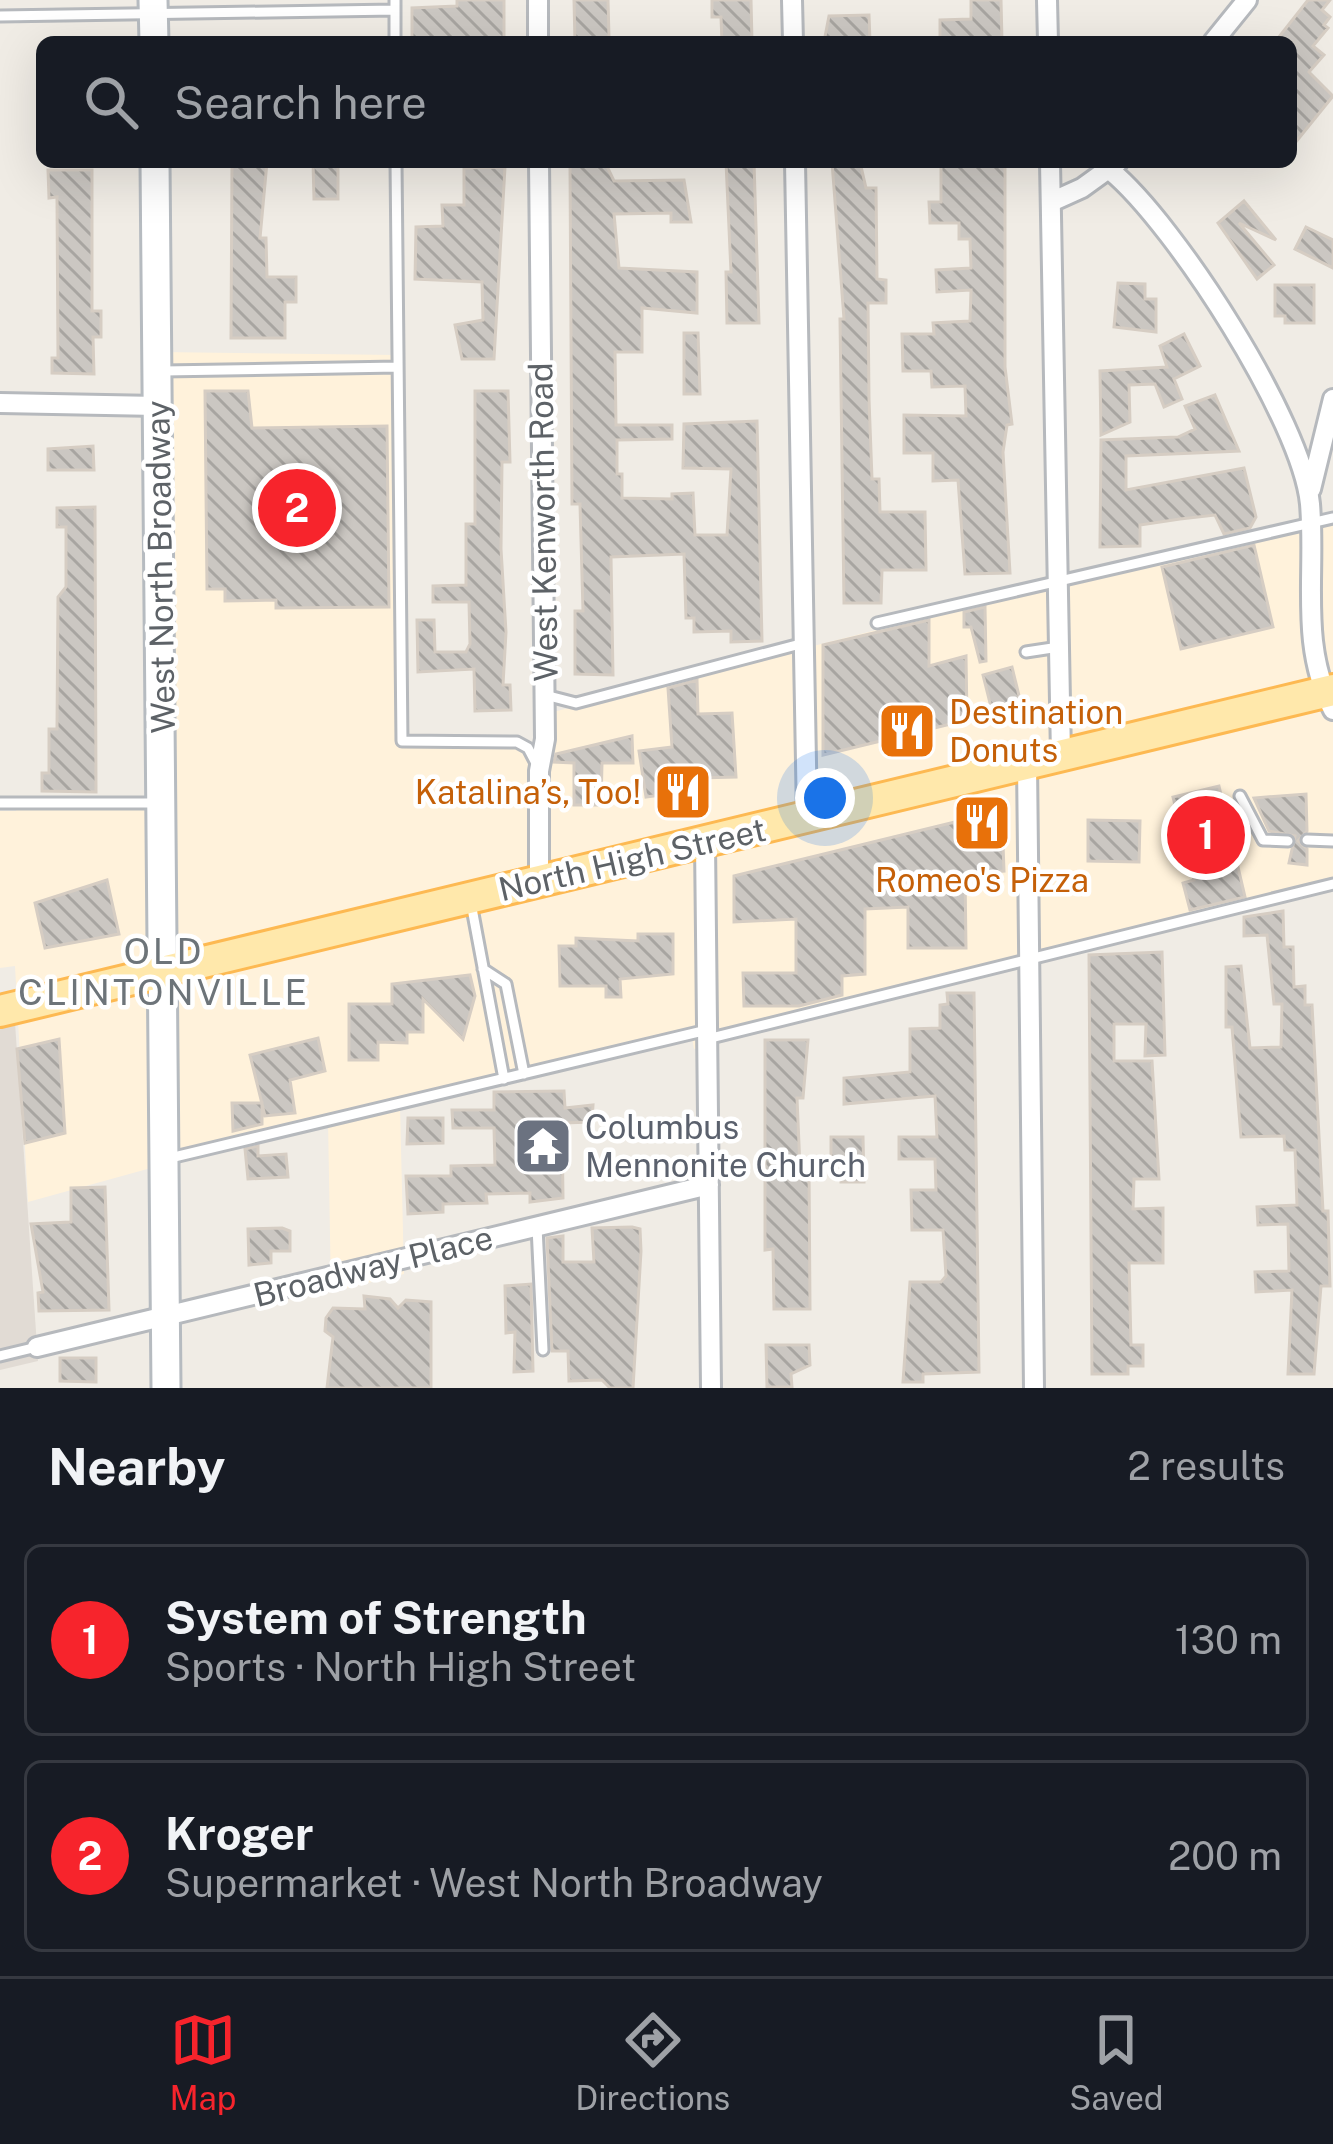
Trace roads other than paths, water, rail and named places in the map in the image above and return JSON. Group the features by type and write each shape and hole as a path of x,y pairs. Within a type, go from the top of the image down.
{"main road":[{"name":"West North Broadway","path":"155,168 166,1388"},
{"name":"North High Street","path":"0,1011 1027,764 1330,697"}],"street":[{"path":"538,0 538,36"},
{"path":"792,0 793,36"},
{"path":"1047,0 1048,36"},
{"path":"1218,36 1247,0"},
{"name":"West Kenworth Road","path":"539,168 545,695 539,882"},
{"path":"795,168 807,817"},
{"path":"1050,168 1061,756"},
{"path":"1051,202 1112,168"},
{"path":"1115,168 1167,226 1226,317 1270,400 1310,500"},
{"path":"1330,697 1313,666 1310,500 1333,398"},
{"path":"0,403 158,406"},
{"path":"1027,764 1034,1388"},
{"path":"705,842 711,1388"},
{"name":"Broadway Place","path":"38,1347 709,1185"}],"lane":[{"path":"0,16 153,19 395,5 395,36"},
{"path":"396,168 402,741 517,742 528,748 539,771"},
{"path":"158,371 398,367"},
{"path":"877,623 1333,518"},
{"path":"545,695 576,703 804,643"},
{"path":"1027,652 1059,647"},
{"path":"1240,796 1263,840 1288,841"},
{"path":"0,803 163,803"},
{"path":"1307,840 1333,841"},
{"path":"163,1160 1333,884"},
{"path":"470,898 504,1079"},
{"path":"483,970 506,984 524,1074"},
{"path":"537,1227 543,1350"},
{"path":"0,1356 38,1347"}],"place":[{"name":"Kroger","path":"297,508"},
{"name":"Destination Donuts","path":"907,731"},
{"name":"Katalina’s, Too!","path":"683,792"},
{"name":"Romeo's Pizza","path":"982,823"},
{"name":"System of Strength","path":"1206,835"},
{"name":"Columbus Mennonite Church","path":"543,1146"}],"district":[{"name":"OLD CLINTONVILLE","path":"164,972"}]}
